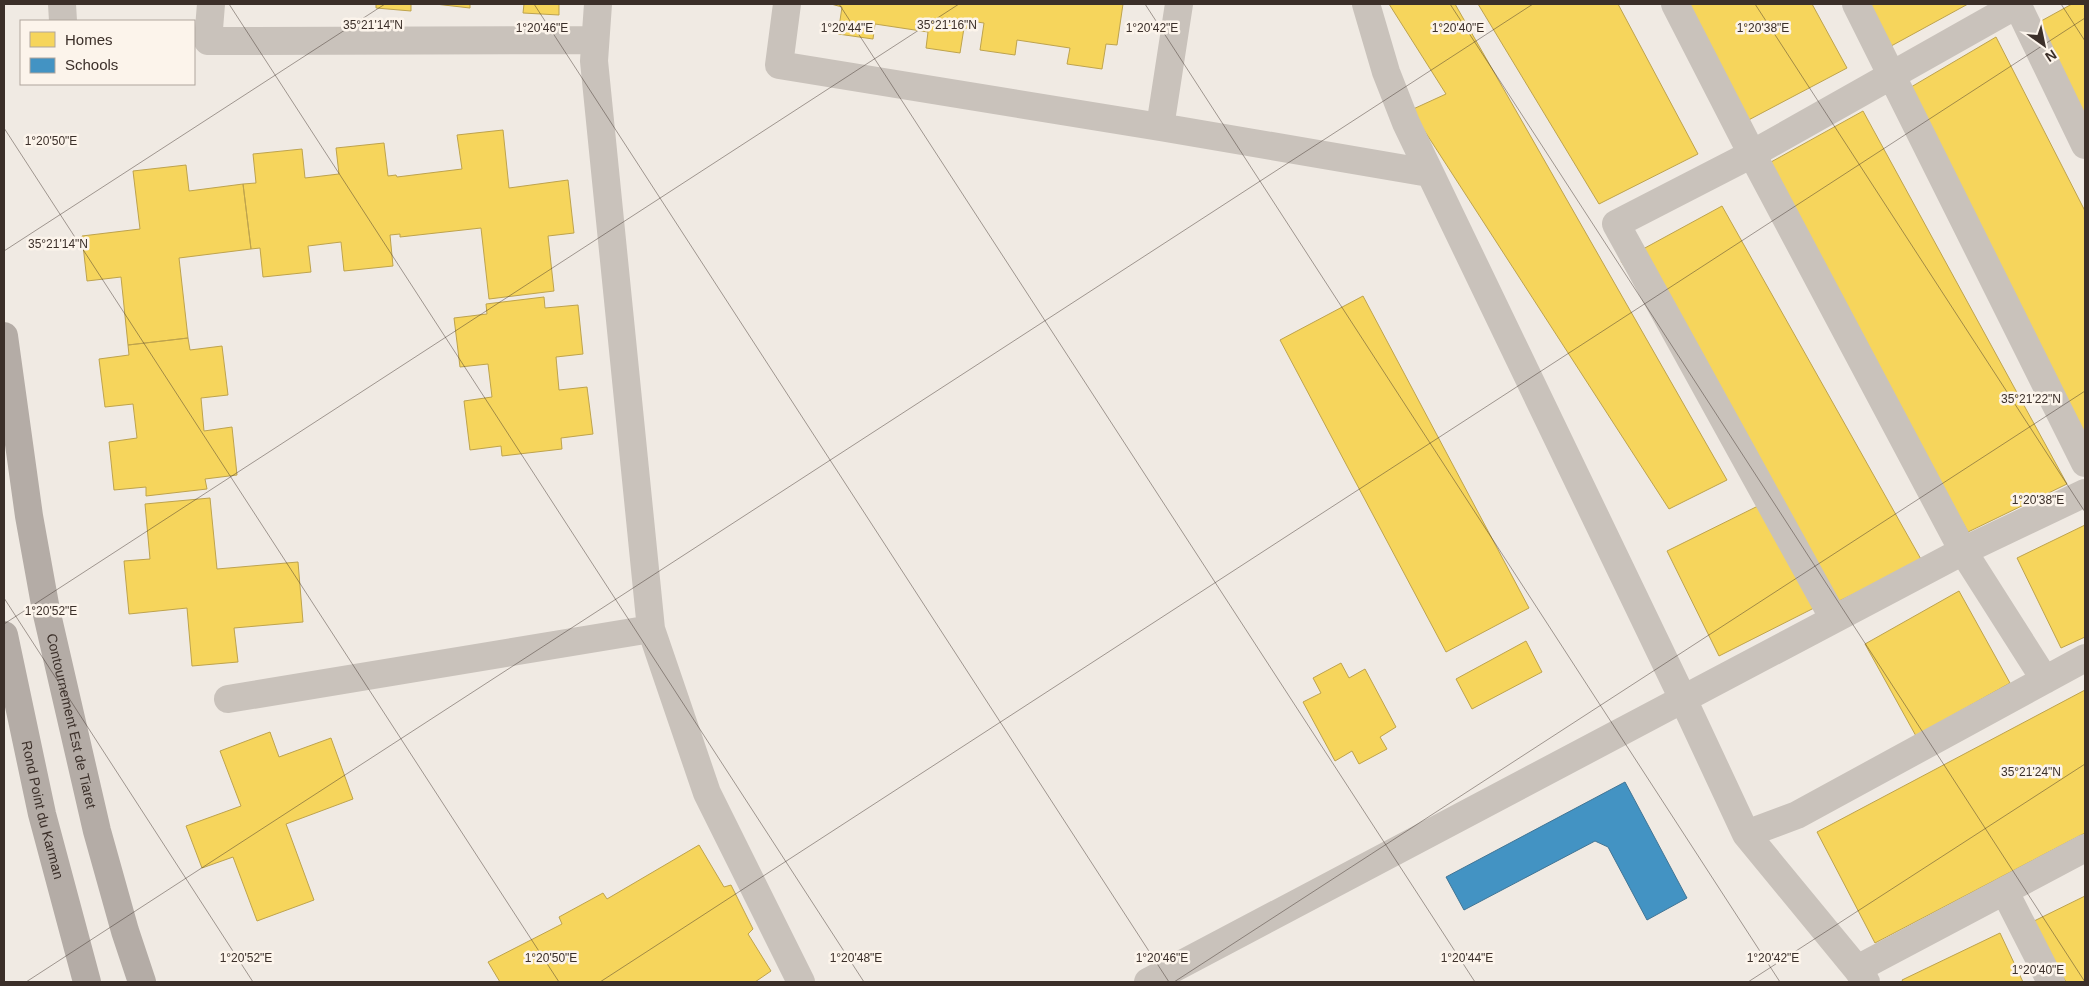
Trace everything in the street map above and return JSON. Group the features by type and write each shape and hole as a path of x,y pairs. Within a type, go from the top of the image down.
{"highway":[{"name":"Contournement Est de Tiaret","path":"4,336 29,516 46,610 98,832 125,931 142,982"},
{"name":"Rond Point du Karman","path":"4,635 42,814 87,982"}],"street":[{"path":"62,4 63,20"},
{"path":"211,4 201,40 595,40"},
{"path":"598,4 594,61 650,629 707,793 801,982"},
{"path":"787,4 780,65 1429,173"},
{"path":"1160,127 1179,4"},
{"path":"1366,4 1386,72 1406,123 1746,834 1861,976 2085,848"},
{"path":"1675,4 1752,154 1963,550 2045,680"},
{"path":"1856,4 2085,463"},
{"path":"1834,619 1616,224 1752,154 2017,4 2085,145"},
{"path":"1148,982 1963,550 2085,493"},
{"path":"228,698 650,629"},
{"path":"1746,834 1797,815 2085,658"},
{"path":"2005,892 2051,982"}],"building: Homes":[{"path":"376,4 411,4 411,11 376,8"},
{"path":"435,4 470,4 470,8"},
{"path":"524,4 559,4 559,15 523,13"},
{"path":"831,4 1123,4 1117,45 1106,44 1102,69 1067,64 1070,48 1017,40 1015,55 980,50 984,23 977,22 975,29 964,28 960,53 926,48 928,32 875,24 873,39 838,34 842,7"},
{"path":"1389,4 1455,4 1727,480 1669,509 1411,110 1446,94"},
{"path":"1478,4 1618,4 1698,154 1599,204"},
{"path":"1676,4 1812,4 1847,68 1741,124"},
{"path":"1857,4 1968,4 1882,51"},
{"path":"2072,4 2085,4 2085,127 2032,26"},
{"path":"1996,37 2085,211 2085,440 1906,90"},
{"path":"1863,111 2067,484 1968,532 1762,167"},
{"path":"503,130 509,188 568,180 574,233 548,236 554,291 489,299 481,228 400,237 400,234 390,235 393,266 344,271 341,242 308,246 311,272 263,277 260,248 251,249 243,184 256,183 253,154 302,149 305,178 339,174 336,148 384,143 388,176 396,175 397,177 462,169 457,135"},
{"path":"186,165 189,191 243,184 251,249 179,258 188,338 128,345 121,277 87,281 82,236 140,229 133,171"},
{"path":"1722,206 1922,561 1835,603 1621,261"},
{"path":"1363,296 1529,608 1446,652 1280,340"},
{"path":"544,297 545,308 578,305 583,354 556,357 559,390 587,387 593,434 561,438 562,449 502,456 501,446 470,450 464,401 492,397 488,364 460,367 454,318 487,314 486,304"},
{"path":"188,338 190,350 222,346 228,395 201,398 204,431 232,427 237,475 205,479 207,489 146,496 146,487 114,490 109,442 137,438 133,404 105,407 99,359 129,355 128,345"},
{"path":"210,498 217,569 298,562 303,622 234,628 238,662 192,666 187,608 129,614 124,561 150,559 145,504"},
{"path":"1762,504 1814,608 1719,656 1667,551"},
{"path":"2085,525 2085,637 2061,648 2017,558"},
{"path":"1959,591 2010,683 1916,736 1865,644"},
{"path":"1526,641 1542,672 1472,709 1456,679"},
{"path":"1341,663 1349,678 1365,669 1396,727 1380,737 1387,749 1359,764 1352,751 1335,761 1303,702 1321,693 1313,678"},
{"path":"2085,690 2085,833 1875,943 1817,832"},
{"path":"270,732 279,757 331,738 353,799 286,824 314,900 257,921 233,857 202,868 186,826 241,806 220,751"},
{"path":"699,845 724,887 731,885 753,929 748,934 771,971 755,982 500,982 488,962 562,924 559,917 603,893 607,899"},
{"path":"2085,896 2085,982 2066,982 2032,922"},
{"path":"2000,933 2023,982 1903,982 1902,980"}],"building: Schools":[{"path":"1625,782 1687,898 1647,920 1608,847 1595,841 1464,910 1446,877"}]}
